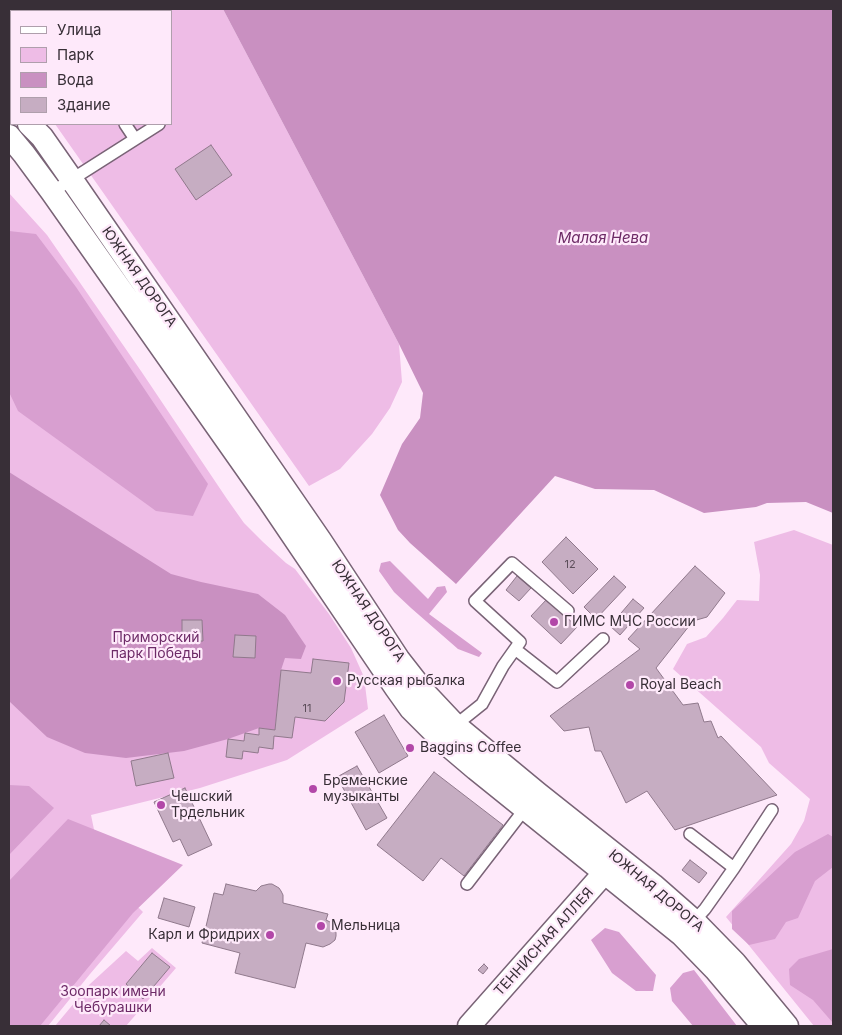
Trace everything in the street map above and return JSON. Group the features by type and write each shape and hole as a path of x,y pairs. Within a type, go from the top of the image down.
{"street":[{"name":"ЮЖНАЯ ДОРОГА","path":"30,125 42,137 72,180 276,494"},
{"name":"ЮЖНАЯ ДОРОГА","path":"9,136 276,494 320,540 450,733 612,865 715,969 763,1026"},
{"name":"ЮЖНАЯ ДОРОГА","path":"612,865 653,885 694,921 735,963 787,1026"},
{"name":"ТЕННИСНАЯ АЛЛЕЯ","path":"469,1026 612,865"}],"lane":[{"path":"126,125 135,139"},
{"path":"52,192 156,125"},
{"path":"450,733 482,704 503,666 520,642 475,601 512,563 568,611"},
{"path":"515,649 556,682 603,639"},
{"path":"467,884 531,800"},
{"path":"694,921 705,909 734,868 772,810"},
{"path":"690,834 734,868"}],"green space":[{"path":"9,9 223,9 399,344 402,382 390,408 372,434 340,469 309,486 56,125 172,125 172,10 10,10 10,74"},
{"name":"Приморский парк Победы","path":"9,193 47,235 244,523 286,563 295,569 329,614 351,648 364,677 368,709 287,760 200,788 91,815 103,873 143,912 48,1026 9,1026"},
{"path":"794,530 833,545 833,1026 814,1026 726,917 791,844 804,821 810,799 769,763 761,747 673,669 687,644 706,637 737,600 759,601 760,575 754,542"},
{"name":"Зоопарк имени Чебурашки","path":"152,948 176,968 126,1026 55,1026 90,984 126,951 138,961"}],"shaded area":[{"path":"9,231 36,234 76,287 208,484 193,516 156,511 18,411 9,392"},
{"path":"390,561 428,599 437,587 445,586 447,592 429,614 482,653 479,657 458,649 394,592 379,571 381,563"},
{"path":"9,785 29,786 54,808 9,855"},
{"path":"68,819 183,865 133,913 40,1026 9,1026 9,881"},
{"path":"828,834 833,837 833,867 815,881 798,918 786,922 775,939 749,945 732,929 732,911 795,852"},
{"path":"605,928 619,932 656,975 653,991 636,991 612,973 591,940"},
{"path":"833,949 833,1023 813,1000 790,985 789,969 799,959"},
{"path":"694,970 737,1026 693,1026 672,1001 670,988 683,973"}],"water":[{"name":"Малая Нева","path":"223,9 833,9 833,513 806,502 767,503 756,507 704,513 654,490 595,489 555,476 456,584 398,530 380,495 402,444 420,418 423,393"},
{"path":"9,472 171,574 258,594 285,615 306,646 301,659 285,658 281,670 275,730 259,728 184,751 126,758 85,753 47,737 9,701"}],"building":[{"path":"21,9 94,10 22,10"},
{"path":"132,9 156,9 154,10"},
{"path":"211,145 232,175 196,200 175,169"},
{"path":"566,537 598,569 573,594 542,562"},
{"name":"Royal Beach","path":"695,566 725,593 707,617 693,621 656,668 683,705 698,703 704,722 711,721 718,738 721,736 777,795 675,830 647,791 626,803 601,751 595,751 589,727 564,731 550,716 640,649 628,639"},
{"path":"517,576 531,588 519,601 506,590"},
{"path":"614,576 626,587 596,619 584,607"},
{"name":"ГИМС МЧС России","path":"547,599 577,627 561,644 531,616"},
{"path":"633,599 644,608 620,635 610,626"},
{"path":"182,620 202,620 203,641 182,642"},
{"path":"235,635 256,636 255,658 233,657"},
{"path":"313,659 349,663 344,702 325,721 295,717 292,738 274,736 273,749 259,747 258,753 243,751 242,759 226,757 228,739 244,741 245,733 259,735 259,728 275,730 281,670 311,673"},
{"path":"384,715 408,756 379,773 355,732"},
{"path":"168,753 174,778 136,786 131,761"},
{"path":"357,766 387,818 366,830 337,777"},
{"path":"434,772 503,825 464,876 441,858 423,881 377,845"},
{"path":"185,788 212,845 188,856 180,839 173,842 154,802"},
{"path":"690,860 707,873 699,883 682,870"},
{"name":"Карл и Фридрих","path":"226,884 256,891 261,886 272,884 281,891 283,903 328,914 326,920 332,923 336,929 335,940 323,947 306,943 295,988 235,973 240,953 202,943 214,893 223,895"},
{"path":"164,898 195,907 189,927 158,918"},
{"path":"152,953 170,967 143,999 126,984"},
{"path":"484,964 488,968 483,974 478,970"},
{"path":"104,1020 111,1026 99,1026"}],"place":[{"name":"ГИМС МЧС России","path":"554,622"},
{"name":"Русская рыбалка","path":"337,681"},
{"name":"Royal Beach","path":"630,685"},
{"name":"Baggins Coffee","path":"410,748"},
{"name":"Бременские музыканты","path":"313,789"},
{"name":"Чешский Трдельник","path":"161,805"},
{"name":"Мельница","path":"321,926"},
{"name":"Карл и Фридрих","path":"270,935"}]}
